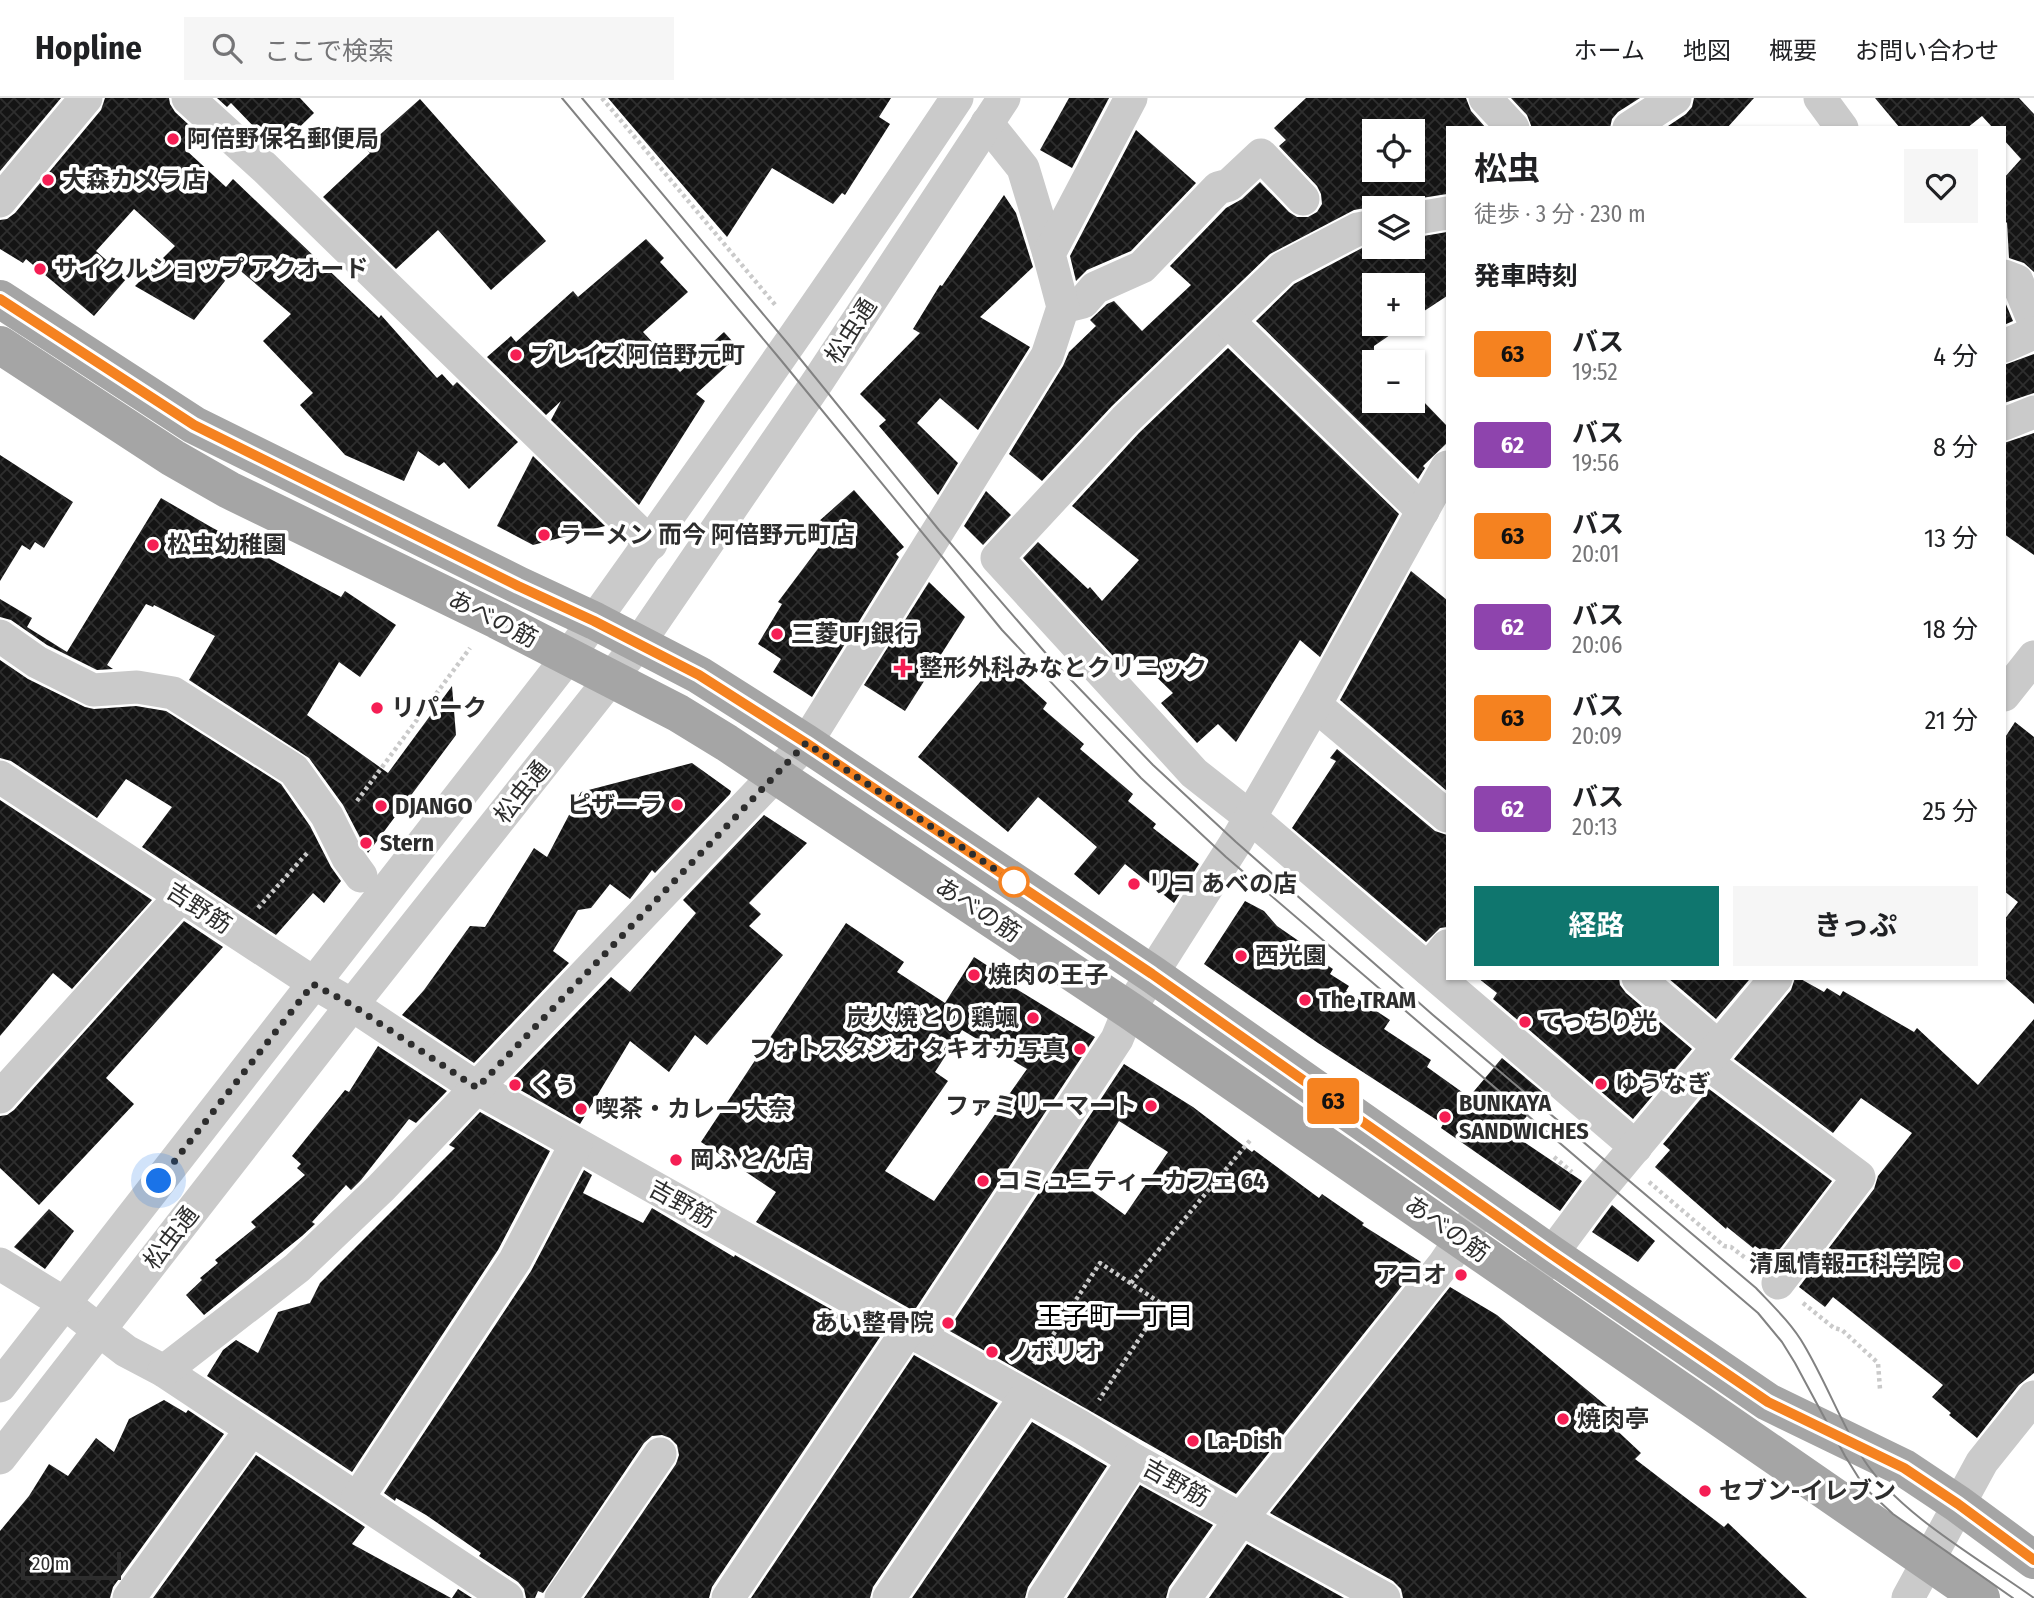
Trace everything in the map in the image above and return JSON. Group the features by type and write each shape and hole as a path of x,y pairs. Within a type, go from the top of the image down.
{"main road":[{"name":"あべの筋","path":"0,299 194,425 699,675 806,743 1152,974 1551,1254 1768,1402 1904,1468 2034,1560"},
{"name":"あべの筋","path":"0,345 173,458 229,490 678,713 1129,1010 1981,1598"}],"street":[{"path":"0,201 86,98"},
{"path":"188,98 265,168 651,544"},
{"name":"松虫通","path":"0,1385 568,657 651,544 957,98"},
{"path":"1049,254 1130,98"},
{"path":"1485,98 1511,126"},
{"path":"1632,126 1675,98"},
{"path":"1820,98 1841,126"},
{"path":"164,1371 297,1268 381,1188 806,743 1047,356 1063,307 1023,168 995,111"},
{"name":"松虫通","path":"0,1458 352,1005 612,680 818,381 995,111"},
{"path":"1063,307 1083,302 1095,288 1142,267 1217,188 1228,186 1261,155 1303,199"},
{"path":"1425,217 1446,213"},
{"path":"1362,228 1283,268 1125,420 997,558 1194,772 1437,958"},
{"path":"2006,277 2017,281 2034,322"},
{"path":"1227,321 1423,511"},
{"path":"2006,345 2034,333"},
{"path":"2006,423 2034,412"},
{"path":"728,1598 1117,1039 1129,1010 1250,817 1315,705 1446,469"},
{"path":"0,636 37,662 93,690 137,687 173,693 294,770 327,816 361,876"},
{"path":"2006,692 2034,657"},
{"path":"1315,705 1446,815"},
{"name":"吉野筋","path":"1,779 477,1088 1379,1597"},
{"path":"0,1097 181,896"},
{"path":"1459,980 1630,1154"},
{"path":"1640,980 1713,1055 1859,1177 1778,1283"},
{"path":"1528,1285 1630,1154 1774,980"},
{"path":"357,1499 515,1259 576,1144"},
{"path":"1185,1598 1241,1518 1444,1264 1483,1206"},
{"path":"1,1265 64,1303 126,1351 164,1371 501,1597"},
{"path":"889,1598 1021,1394"},
{"path":"1908,1598 1982,1462 2034,1397"},
{"path":"129,1598 251,1430"},
{"path":"561,1598 660,1454"},
{"path":"1044,1598 1133,1460"}],"path":[{"path":"602,98 780,311"},
{"path":"236,932 321,838 334,831 463,654 476,642"},
{"path":"1131,1283 1255,1135"},
{"path":"1630,1154 1724,1246"},
{"path":"1021,1394 1100,1263 1162,1304 1081,1427"},
{"path":"1834,1328 1842,1330 1878,1363 1880,1389"}],"building":[{"path":"0,98 61,98 0,171"},
{"path":"105,98 169,98 175,112 201,136 187,151 226,187 233,179 379,318 381,315 437,378 442,374 453,386 457,382 518,442 469,489 444,462 439,466 418,451 404,481 345,455 300,405 313,393 263,341 291,314 236,267 194,320 135,286 175,246 134,209 96,251 127,278 94,316 26,259 23,263 0,249 0,220 15,213 101,110"},
{"path":"217,98 300,98 314,113 276,150 231,103 227,107"},
{"path":"608,98 891,98 879,117 890,124 845,195 842,193 833,204 772,168 727,237"},
{"path":"1069,98 1109,98 1072,168 1040,150"},
{"path":"1306,98 1466,98 1471,111 1484,126 1446,126 1446,194 1425,197 1362,196 1362,209 1354,210 1270,254 1112,406 1042,481 1009,454 1069,352 1096,326 1090,320 1114,301 1142,331 1191,285 1170,266 1226,208 1242,199 1260,182 1297,217 1308,217 1317,212 1322,204 1317,186 1279,146 1286,140 1274,128"},
{"path":"1511,98 1640,98 1618,112 1610,126 1531,126 1527,115"},
{"path":"1694,98 1754,98 1729,126 1668,126 1692,107"},
{"path":"1875,98 2019,98 2034,114 2034,272 2024,263 2009,258 2006,176 2021,159 2006,142 2006,126 1991,126 1982,116 1970,126 1898,126"},
{"path":"420,99 546,241 491,290 438,230 396,269 323,197 370,153 365,148"},
{"path":"1136,130 1196,183 1131,251 1087,270 1076,281 1070,256"},
{"path":"1004,195 1016,213 1033,267 980,317 1030,347 978,430 940,398 917,423 958,463 938,495 879,426 886,420 860,394 920,333 913,329 940,285 942,286"},
{"path":"1446,232 1446,297 1425,310 1425,273 1362,273 1362,336 1389,336 1374,346 1374,350 1362,350 1362,413 1425,413 1425,403 1446,425 1446,444 1423,466 1425,468 1418,479 1256,321 1294,284 1362,248 1362,259 1425,259 1425,236"},
{"path":"646,239 664,258 660,262 688,292 643,332 680,372 724,332 742,352 696,394 705,401 639,505 551,420 561,401 546,415 487,357 511,336 516,342 573,291 578,297"},
{"path":"2006,304 2013,321 2006,324"},
{"path":"1228,348 1399,514 1320,657 1300,640 1236,742 1218,724 1197,743 1161,703 1173,693 1137,658 1124,668 1023,558 1038,542 1088,589 1090,587 1102,601 1139,560 1072,506 1139,433"},
{"path":"2034,354 2034,393 2006,402 2006,364"},
{"path":"2034,433 2034,555 2006,535 2006,442"},
{"path":"0,455 73,502 44,548 35,542 30,550 22,545 0,581"},
{"path":"533,456 605,526 533,545 497,526"},
{"path":"854,490 904,547 896,554 899,557 812,697 773,672 781,659 758,644 782,604 778,602 829,534 818,522"},
{"path":"986,491 1011,515 983,545 964,526"},
{"path":"161,498 341,597 345,591 396,625 360,677 339,662 307,715 388,773 452,686 456,735 368,853 343,805 309,758 189,680 215,636 154,605 153,607 146,604 107,665 113,669 97,670 47,645 11,620 0,617 0,599 32,618 27,627 67,652"},
{"path":"1411,571 1446,599 1446,790 1340,700"},
{"path":"929,582 965,617 905,711 864,685"},
{"path":"999,659 1047,703 1043,709 1084,744 1080,749 1133,794 1128,801 1156,824 1153,828 1199,864 1174,903 1125,864 1099,895 1074,874 1097,847 1038,797 1008,832 918,757"},
{"path":"0,660 28,679 85,707 94,709 136,706 166,711 281,784 310,826 341,881 324,903 313,893 276,935 142,847 172,807 126,779 97,818 11,761 0,758"},
{"path":"2015,722 2034,737 2034,1004 2006,979 2006,917 2018,902 2006,893 2006,736"},
{"path":"1337,749 1435,831 1446,835 1446,927 1440,928 1426,942 1292,828 1336,761 1330,758"},
{"path":"692,763 731,791 730,794 655,873 652,870 630,899 610,884 591,908 578,910 553,951 569,963 474,1063 402,1015 424,990 470,926 485,927 534,848 547,857 581,792"},
{"path":"0,800 152,900 72,989 53,973 0,1036"},
{"path":"764,815 807,843 749,903 761,914 749,926 783,955 707,1045 695,1035 669,1072 630,1041 580,1124 508,1083 611,977 630,992 696,913 683,900"},
{"path":"1245,901 1264,911 1277,926 1319,955 1317,958 1333,969 1330,974 1349,986 1346,991 1390,1020 1384,1029 1431,1060 1427,1067 1469,1097 1502,1058 1545,1094 1512,1134 1582,1181 1560,1211 1441,1128 1443,1124 1318,1043 1204,964"},
{"path":"184,921 223,947 106,1078 134,1104 39,1205 0,1168 0,1116 14,1110"},
{"path":"846,923 904,962 897,972 945,1003 974,957 1016,984 1013,987 1095,1037 914,1311 756,1222 776,1192 701,1142","holes":["962,1030 1027,1069 934,1201 885,1171 948,1081 935,1072"]},
{"path":"1481,980 1619,980 1626,993 1692,1049 1633,1119 1493,999 1497,993"},
{"path":"1670,980 1749,980 1716,1019"},
{"path":"1794,980 1803,980 1824,992 1827,988 1840,996 1843,991 1914,1032 1917,1028 1978,1085 2034,1019 2034,1373 2019,1385 1977,1438 1932,1397 1943,1385 1833,1297 1825,1307 1799,1287 1874,1189 1878,1176 1912,1133 1861,1098 1833,1133 1734,1059 1791,990"},
{"path":"378,1046 447,1091 416,1123 409,1119 361,1180 351,1190 346,1185 302,1236 204,1315 186,1295 202,1280 200,1278 218,1263 215,1260 256,1227 251,1222 305,1175 297,1168 301,1164 292,1156 345,1090 349,1092"},
{"path":"1124,1064 1193,1107 1319,1198 1322,1194 1364,1223 1362,1225 1421,1262 1236,1494 948,1330","holes":["1119,1121 1168,1152 1125,1215 1080,1182"]},
{"path":"1709,1089 1832,1181 1773,1258 1755,1246 1753,1248 1727,1227 1726,1229 1655,1167 1670,1150 1663,1144"},
{"path":"480,1112 550,1151 498,1250 352,1472 207,1376 223,1350 236,1340 258,1353 278,1312 310,1303 320,1283 455,1148 449,1145"},
{"path":"584,1170 592,1175 583,1193 643,1223 652,1208 734,1257 735,1255 880,1337 712,1587 709,1598 584,1598 676,1464 679,1455 677,1445 662,1435 652,1436 644,1443 543,1593 538,1591 535,1598 526,1598 524,1589 518,1582 479,1556 481,1553 426,1515 384,1493 531,1271"},
{"path":"1612,1205 1655,1241 1638,1262 1592,1232"},
{"path":"49,1209 74,1231 45,1269 14,1247"},
{"path":"1450,1287 1497,1315 1616,1414 1609,1423 1641,1453 1635,1459 1724,1527 1728,1523 1807,1598 1403,1598 1401,1589 1393,1581 1270,1513"},
{"path":"914,1355 998,1403 873,1587 870,1598 751,1598"},
{"path":"164,1400 186,1413 188,1410 224,1434 113,1587 110,1598 0,1598 0,1531 29,1496 49,1464 68,1476 96,1438 114,1452 129,1419"},
{"path":"1032,1422 1107,1466 1028,1587 1025,1598 912,1598"},
{"path":"256,1455 365,1527 352,1544 451,1598 153,1598"},
{"path":"1140,1485 1213,1525 1169,1587 1166,1598 1067,1598"},
{"path":"1247,1544 1344,1598 1209,1598"},
{"path":"458,1589 472,1598 452,1598"}],"tram line":[{"path":"562,98 1002,630 1141,778 1226,857 1758,1313 1795,1363 1865,1488 1893,1514 2013,1598"},
{"path":"582,98 789,345 939,530 1049,657 1153,765 1236,842 1433,1015 1756,1288 1799,1337 1856,1446 1879,1480 1942,1535 2034,1598"}],"bus line":[{"name":"63","path":"0,299 194,425 699,675 806,743 1152,974 1551,1254 1768,1402 1904,1468 2034,1560"}],"place":[{"name":"阿倍野保名郵便局","path":"173,139"},
{"name":"大森カメラ店","path":"48,180"},
{"name":"サイクルショップ アクオード","path":"40,269"},
{"name":"プレイズ阿倍野元町","path":"516,355"},
{"name":"ラーメン 而今 阿倍野元町店","path":"544,535"},
{"name":"松虫幼稚園","path":"153,545"},
{"name":"三菱UFJ銀行","path":"777,634"},
{"name":"整形外科みなとクリニック","path":"903,668"},
{"name":"リパーク","path":"377,708"},
{"name":"ピザーラ","path":"677,805"},
{"name":"DJANGO","path":"381,806"},
{"name":"Stern","path":"366,843"},
{"name":"リコ あべの店","path":"1134,884"},
{"name":"西光園","path":"1241,956"},
{"name":"焼肉の王子","path":"974,975"},
{"name":"The TRAM","path":"1305,1000"},
{"name":"炭火焼とり 鶏颯","path":"1033,1018"},
{"name":"てっちり光","path":"1525,1022"},
{"name":"フォトスタジオ タキオカ写真","path":"1080,1049"},
{"name":"ゆうなぎ","path":"1601,1084"},
{"name":"くぅ","path":"515,1085"},
{"name":"ファミリーマート","path":"1151,1106"},
{"name":"喫茶・カレー 大奈","path":"581,1109"},
{"name":"BUNKAYA SANDWICHES","path":"1445,1117"},
{"name":"岡ふとん店","path":"676,1160"},
{"name":"コミュニティーカフェ 64","path":"983,1181"},
{"name":"清風情報工科学院","path":"1955,1264"},
{"name":"アコオ","path":"1461,1275"},
{"name":"あい整骨院","path":"948,1323"},
{"name":"ノボリオ","path":"992,1352"},
{"name":"焼肉亭","path":"1563,1419"},
{"name":"La-Dish","path":"1193,1441"},
{"name":"セブン-イレブン","path":"1705,1491"}],"district":[{"name":"王子町一丁目","path":"1115,1316"}],"route":[{"path":"159,1181 313,984 352,1005 477,1088 806,743 1014,882"}]}
